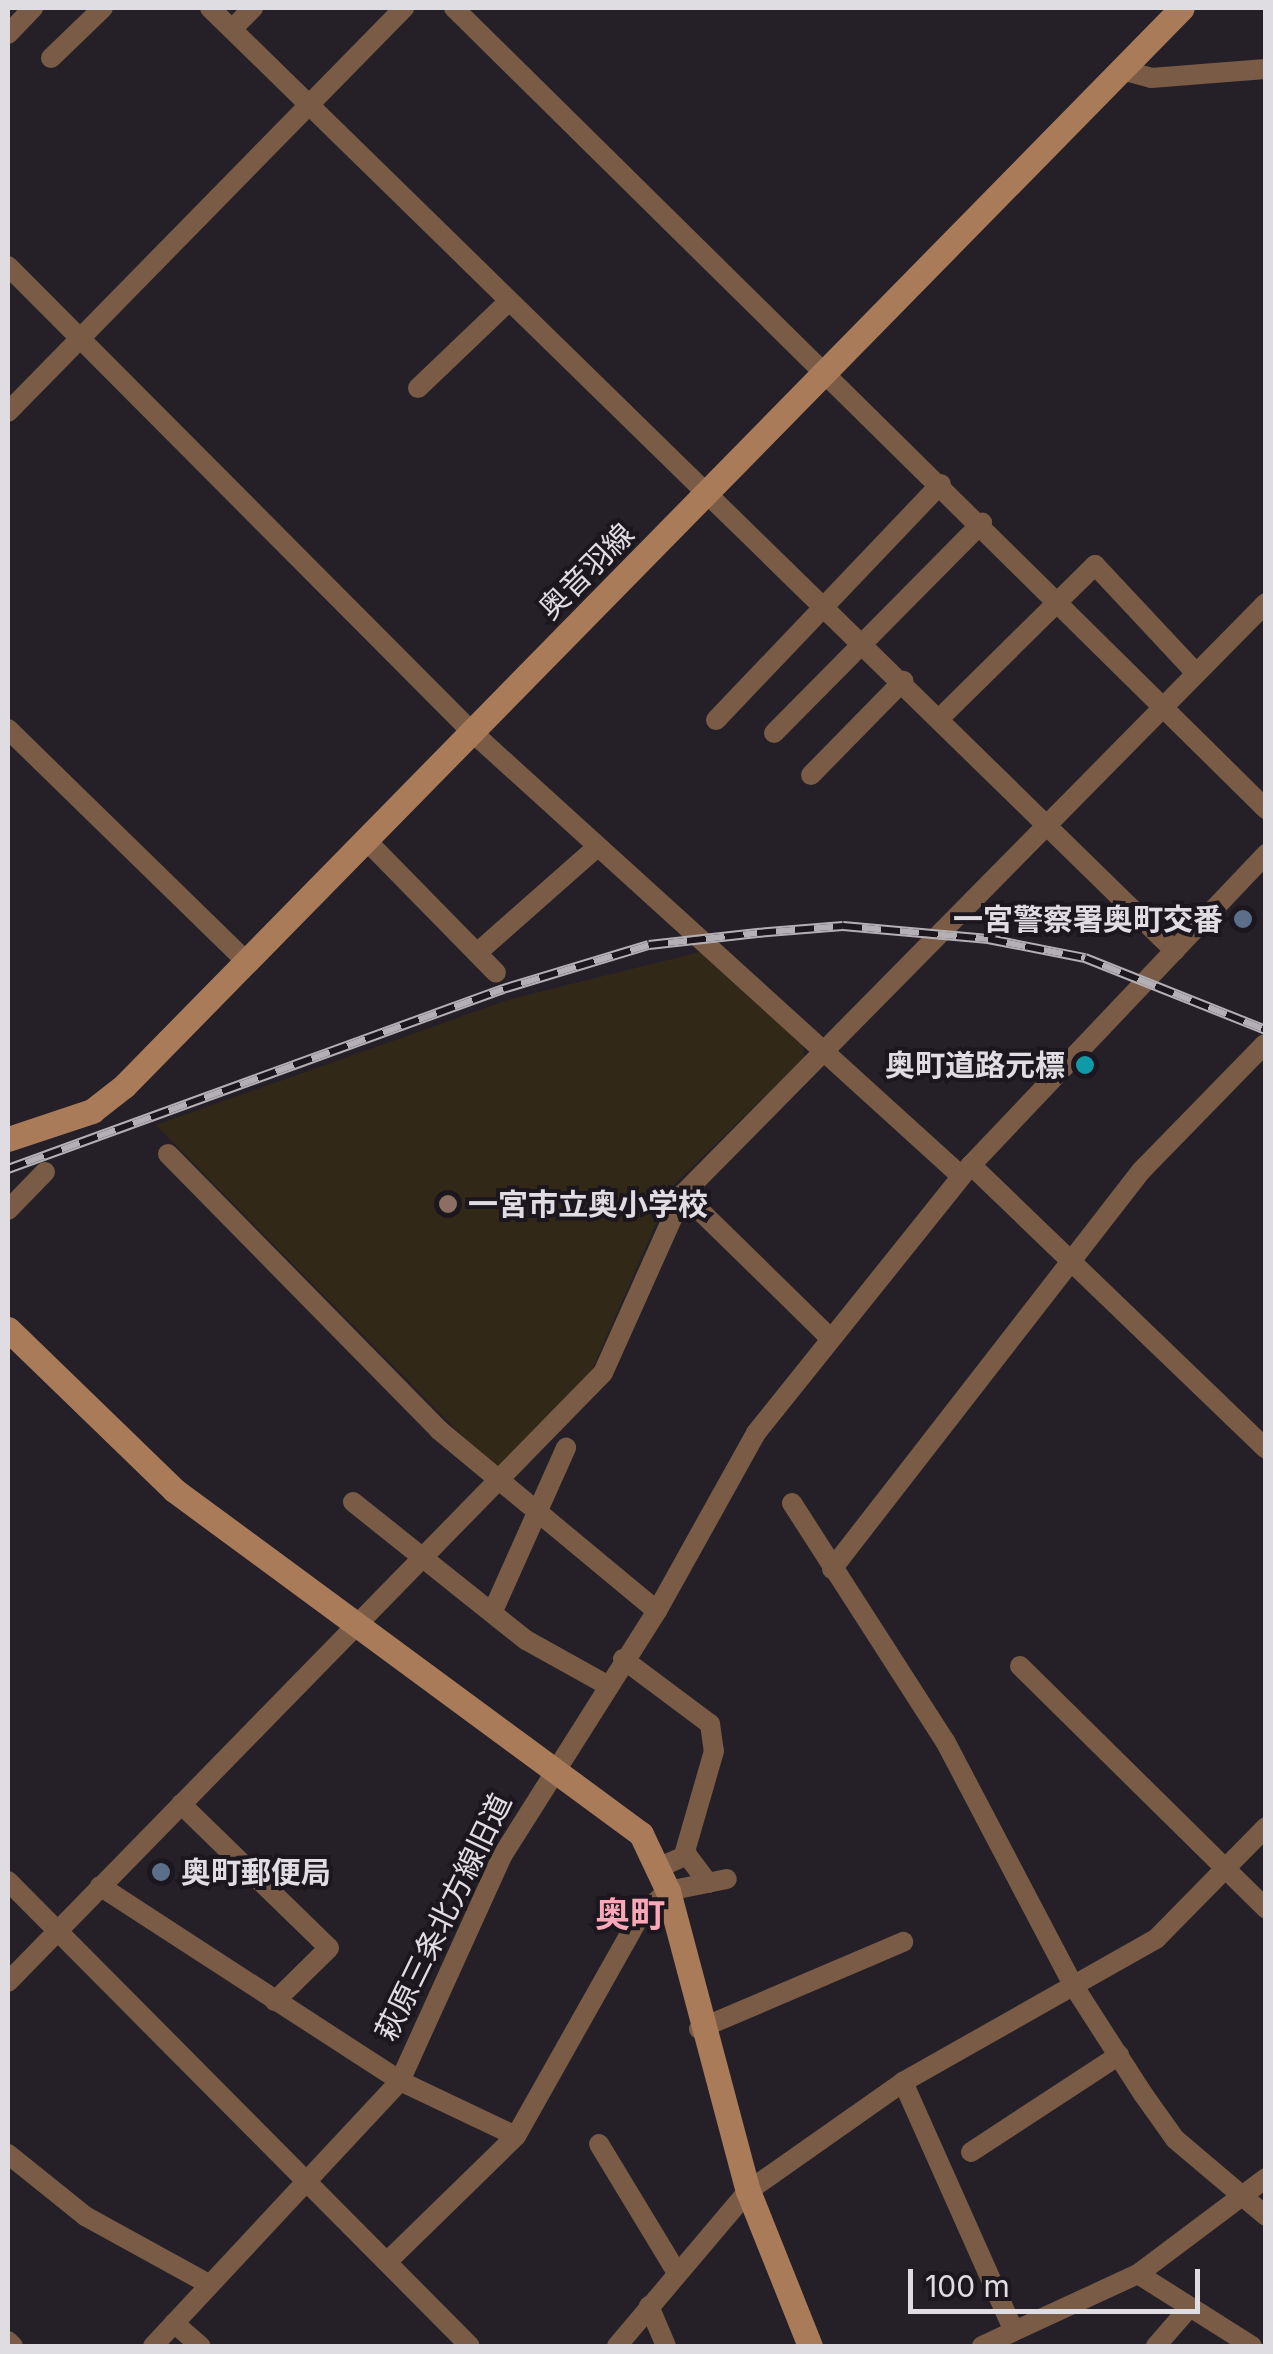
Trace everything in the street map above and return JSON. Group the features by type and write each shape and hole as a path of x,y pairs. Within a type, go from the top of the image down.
{"main road":[{"name":"奥音羽線","path":"8,1139 92,1111 709,494 1122,70 1174,10"},
{"path":"8,1329 174,1490 611,1804 664,1879 700,2029 748,2191 810,2346"}],"street":[{"path":"8,34 33,8"},
{"path":"51,58 102,8"},
{"path":"210,8 903,681 1175,951"},
{"path":"232,29 253,8"},
{"path":"8,412 404,8"},
{"path":"454,8 1061,599 1266,810"},
{"path":"1122,70 1151,78 1266,68"},
{"path":"8,266 471,731 596,848 1072,1260 1266,1448"},
{"path":"418,388 509,301"},
{"path":"716,720 941,484"},
{"path":"774,733 982,523"},
{"path":"940,718 1094,566 1196,673"},
{"path":"8,1982 603,1372 683,1194 1266,603"},
{"path":"811,774 903,681"},
{"path":"8,729 244,960"},
{"path":"364,839 496,972"},
{"path":"477,952 596,848"},
{"name":"萩原三条北方線旧道","path":"153,2346 207,2283 400,2081 502,1856 605,1684 657,1611 756,1433 966,1170 1266,854"},
{"path":"832,1569 1141,1171 1265,1044"},
{"path":"168,1154 497,1479 657,1611"},
{"path":"8,1210 45,1172"},
{"path":"683,1194 829,1337"},
{"path":"492,1612 566,1448"},
{"path":"352,1502 492,1612 605,1684"},
{"path":"792,1503 954,1757 1073,1985 1174,2140 1266,2216"},
{"path":"389,2260 516,2136 640,1916 684,1855 714,1750 710,1724 623,1659"},
{"path":"1020,1666 1266,1910"},
{"path":"181,1804 329,1948 275,2000"},
{"path":"617,2346 674,2268 748,2191 903,2082 1156,1939 1266,1828"},
{"path":"664,1879 718,1881 684,1855"},
{"path":"8,1881 308,2177 470,2346"},
{"path":"100,1886 400,2081 516,2136"},
{"path":"700,2029 903,1942"},
{"path":"971,2152 1120,2055"},
{"path":"903,2082 1013,2329"},
{"path":"600,2144 674,2268"},
{"path":"11,2164 85,2216 207,2283"},
{"path":"982,2346 1138,2274 1266,2178"},
{"path":"1138,2274 1252,2346"},
{"path":"649,2306 666,2346"},
{"path":"1156,2346 1188,2309"},
{"path":"174,2323 200,2346"}],"shaded area":[{"name":"一宮市立奥小学校","path":"704,951 803,1042 804,1058 672,1187 589,1377 496,1470 156,1125 511,999"}],"railway":[{"path":"8,1169 503,989 649,945 757,933 843,926 988,939 1085,958 1266,1030"}],"place":[{"name":"一宮警察署奥町交番","path":"1243,919"},
{"name":"奥町道路元標","path":"1085,1065"},
{"name":"一宮市立奥小学校","path":"448,1204"},
{"name":"奥町郵便局","path":"161,1872"}],"district":[{"name":"奥町","path":"630,1914"}]}
